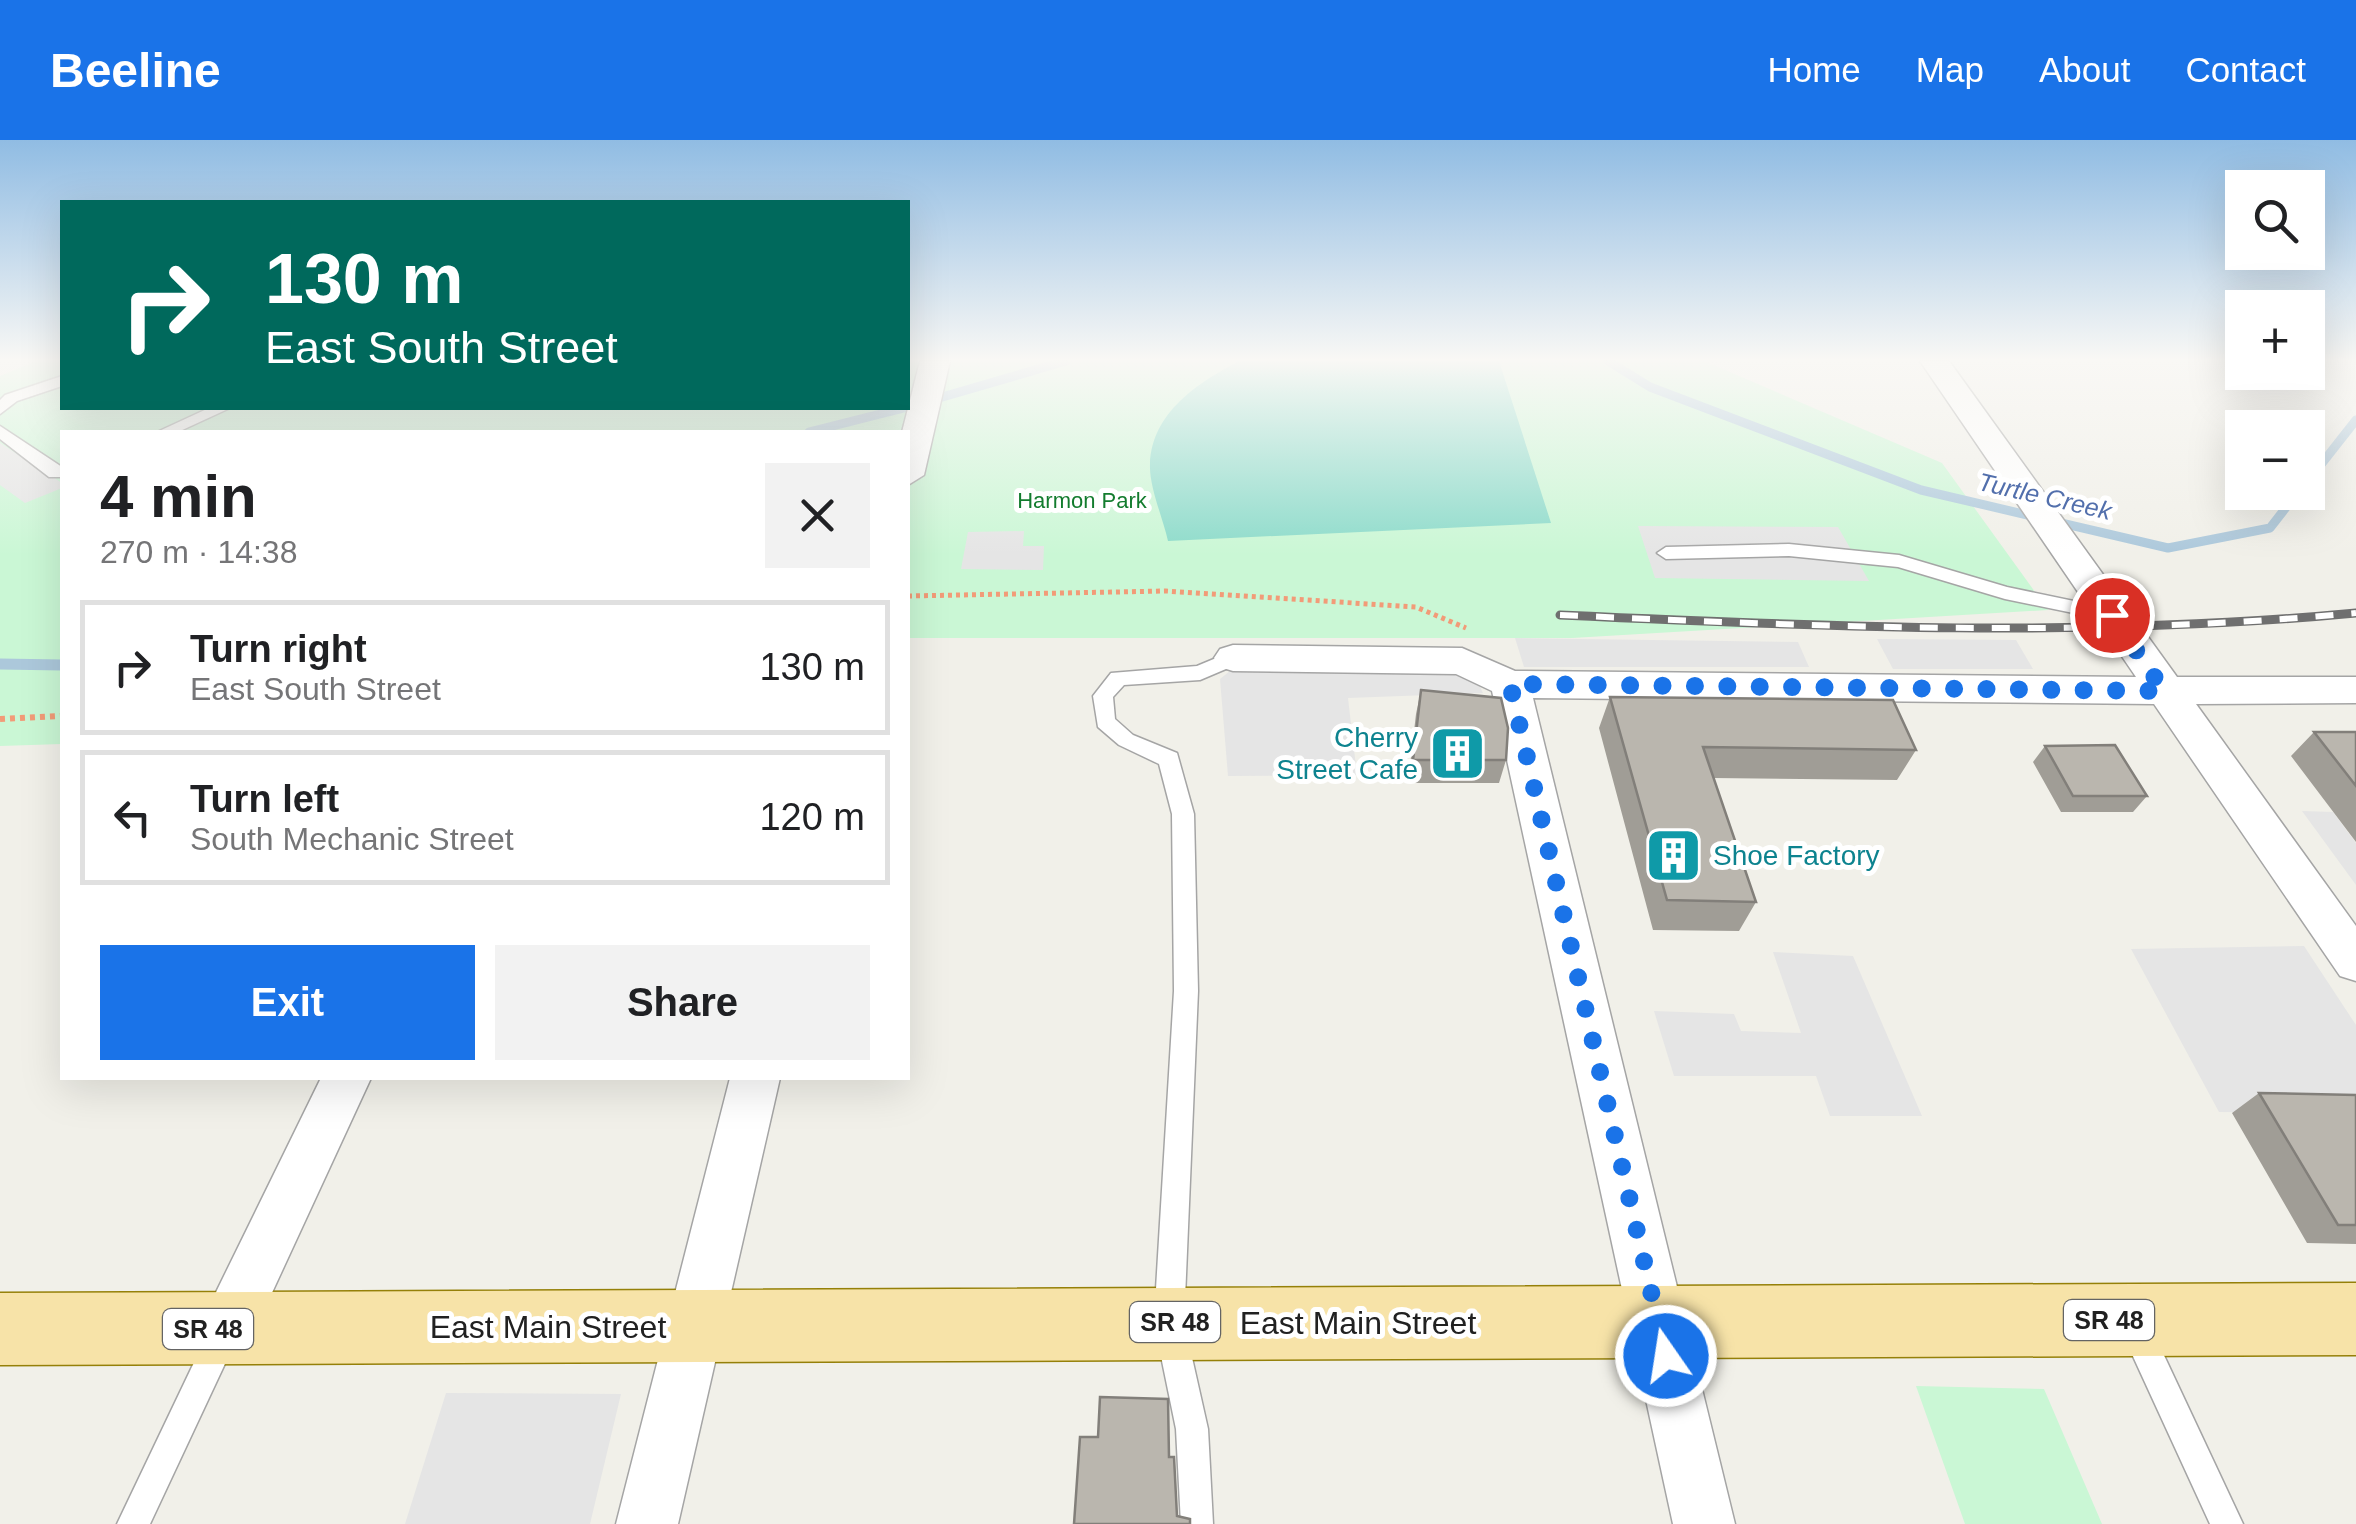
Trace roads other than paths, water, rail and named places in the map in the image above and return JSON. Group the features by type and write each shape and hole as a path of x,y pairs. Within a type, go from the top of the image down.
{"main road":[{"name":"East Main Street","path":"0,1329 2356,1319"}],"street":[{"path":"910,467 920,426"},
{"path":"1979,426 2356,962"},
{"path":"1233,658 1462,661 1510,684 2356,690"},
{"path":"1510,684 1704,1524"},
{"path":"226,1329 345,1080"},
{"path":"647,1524 754,1080"}],"lane":[{"path":"0,431 54,473 60,472"},
{"path":"1666,553 1789,550 1899,561 2005,593 2102,601"},
{"path":"1197,1524 1192,1430 1169,1322 1186,991 1183,814 1169,759 1126,740 1105,722 1103,696 1118,678 1200,673 1233,658"},
{"path":"2132,1320 2227,1524"},
{"path":"133,1524 226,1329"}],"waterway":[{"name":"Turtle Creek","path":"817,430 834,426"},
{"name":"Turtle Creek","path":"1752,426 1921,490 2168,548 2270,528 2284,510"},
{"name":"Turtle Creek","path":"2325,459 2352,426"},
{"name":"Turtle Creek","path":"0,664 60,665"}],"railway":[{"path":"1560,615 1859,626 2057,628 2157,626 2356,613"}],"place":[{"name":"Cherry Street Cafe","path":"1457,753"},
{"name":"Shoe Factory","path":"1674,855"}],"park label":[{"name":"Harmon Park","path":"1082,500"}]}
